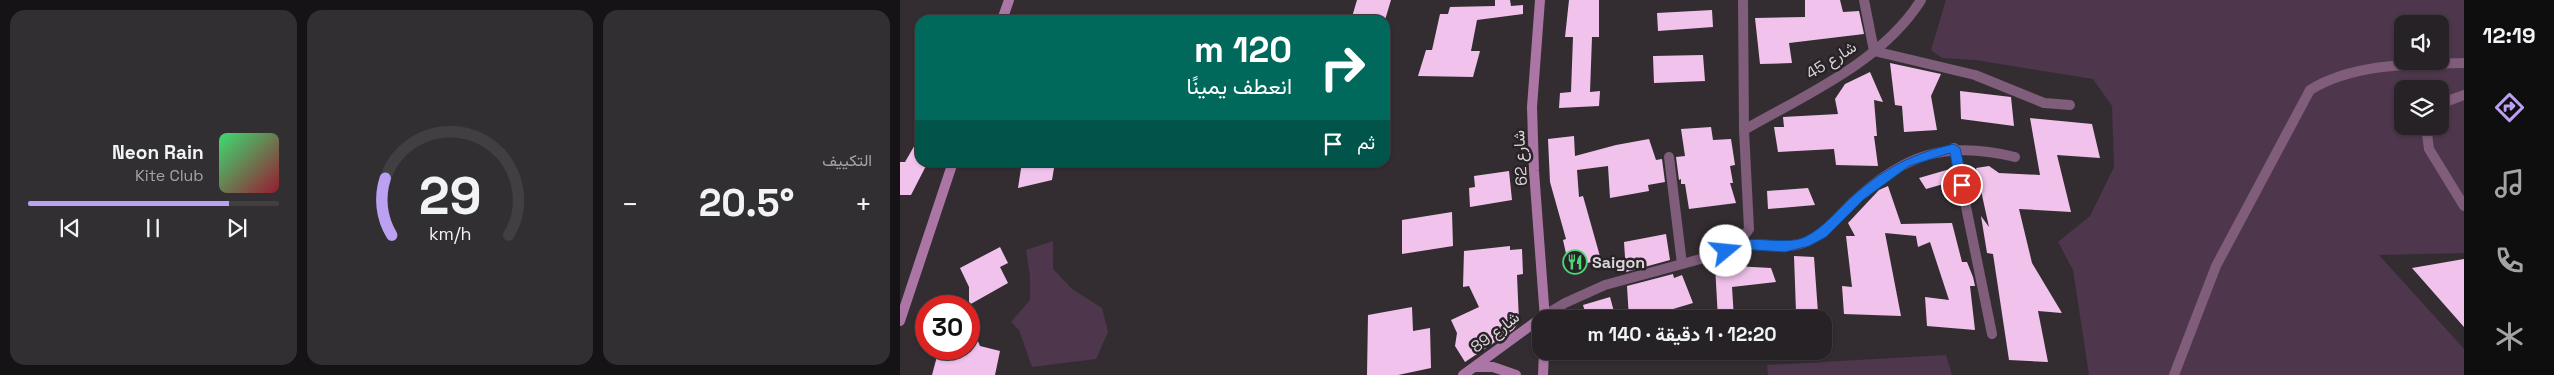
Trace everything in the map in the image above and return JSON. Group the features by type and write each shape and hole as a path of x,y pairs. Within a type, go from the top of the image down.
{"street":[{"path":"1004,15 1009,0"},
{"name":"شارع 62","path":"1540,0 1532,107 1534,171 1544,310"},
{"path":"1738,244 1749,228 1744,130 1742,0"},
{"path":"1864,0 1874,51 1975,75 2044,103 2070,105"},
{"name":"شارع 45","path":"1744,130 1874,51 1908,19 1921,0"},
{"path":"2174,375 2216,266 2257,193 2310,90 2318,82 2347,72 2464,63"},
{"path":"2449,101 2464,95"},
{"path":"2427,135 2429,149 2464,206"},
{"path":"1556,310 1582,293 1611,282 1713,256 1738,244 1785,247 1805,242 1822,234 1859,197 1905,163 1954,148 1982,148 2015,157"},
{"path":"1954,148 1992,334"},
{"path":"1669,157 1682,264"},
{"path":"900,321 951,167"},
{"name":"شارع 89","path":"1463,375 1532,326"},
{"path":"1543,375 1544,360"},
{"path":"1476,367 1493,367 1516,375"}],"shaded area":[{"path":"1946,0 2464,0 2464,253 2379,255 2464,349 2464,375 2089,375 2073,270 2058,242 2090,216 2114,167 2112,106 2093,79 1975,60 1942,58 1931,50"},
{"path":"1053,241 1053,269 1072,289 1102,308 1108,332 1096,359 1032,367 1019,330 1011,322 1030,300 1030,276 1026,250"},
{"path":"1946,355 1952,375 1768,375 1767,365"}],"building":[{"path":"1357,0 1391,0 1386,15 1353,15"},
{"path":"1495,0 1510,0 1511,6 1523,5 1523,14 1477,20 1471,51 1480,51 1473,77 1418,76 1426,50 1432,50 1440,14 1448,14 1450,7 1495,6"},
{"path":"1569,0 1599,0 1599,37 1592,37 1590,92 1600,91 1599,106 1559,108 1560,93 1571,92 1573,37 1565,37"},
{"path":"1805,0 1840,0 1843,12 1859,11 1864,34 1789,43 1792,63 1760,64 1755,18 1805,17"},
{"path":"1712,10 1713,27 1658,31 1657,13"},
{"path":"1703,55 1705,81 1654,83 1653,56"},
{"path":"1890,63 1941,74 1931,96 1937,130 1904,132 1902,106 1895,105"},
{"path":"1870,72 1883,102 1874,100 1877,136 1874,136 1878,166 1836,165 1834,149 1778,152 1774,127 1784,127 1783,117 1838,114 1835,99 1845,84"},
{"path":"1960,91 2011,97 2014,126 1961,119"},
{"path":"2030,118 2092,124 2100,158 2057,155 2071,212 2019,209 2032,263 2062,313 2038,311 2048,362 2009,360 1993,254 1987,253 1981,216 1989,227 1976,168 1989,166 1999,173 2040,175"},
{"path":"1711,127 1713,140 1731,139 1735,165 1730,166 1733,183 1730,183 1736,203 1689,209 1685,184 1681,184 1681,179 1679,180 1676,157 1685,156 1681,129"},
{"path":"1574,136 1575,156 1616,145 1649,139 1656,160 1662,159 1665,182 1648,185 1649,191 1610,198 1608,166 1577,170 1579,197 1583,196 1601,260 1569,267 1563,240 1566,239 1550,182 1548,139"},
{"path":"915,145 915,167 925,167 911,195 900,195 900,162 905,162"},
{"path":"1021,167 1054,167 1052,180 1018,188"},
{"path":"1950,169 1954,181 1926,189 1919,178"},
{"path":"1509,171 1512,200 1470,207 1469,188 1475,187 1474,176"},
{"path":"1888,186 1901,224 1952,223 1962,262 1967,262 1975,286 1970,286 1975,330 1927,326 1925,297 1949,300 1930,242 1918,247 1916,236 1885,233 1901,316 1844,314 1842,286 1852,287 1846,236 1855,236 1848,223 1879,190"},
{"path":"1808,188 1815,205 1768,209 1767,191"},
{"path":"1452,212 1453,246 1402,254 1402,220"},
{"path":"1666,234 1670,260 1626,272 1624,242"},
{"path":"1510,246 1510,250 1522,249 1523,274 1517,275 1519,322 1513,330 1465,362 1455,346 1457,333 1451,320 1479,307 1469,286 1463,287 1464,251"},
{"path":"1000,247 1008,263 1000,267 1008,283 980,299 980,295 969,295 969,287 960,268"},
{"path":"1794,256 1814,257 1818,310 1796,310"},
{"path":"2464,259 2464,327 2412,268"},
{"path":"1715,265 1771,268 1776,282 1732,287 1733,310 1718,310"},
{"path":"1673,274 1674,278 1682,275 1693,303 1670,310 1628,310 1627,286"},
{"path":"1610,297 1614,310 1584,310 1583,305"},
{"path":"1412,307 1413,331 1430,328 1431,368 1398,375 1367,375 1368,315"},
{"path":"980,346 1000,351 995,375 932,375 936,360 980,360"}],"place":[{"name":"Saigon","path":"1575,262"}],"route":[{"path":"1726,251 1738,244 1785,247 1805,242 1822,234 1859,197 1905,163 1936,152 1954,148 1962,185"}]}
